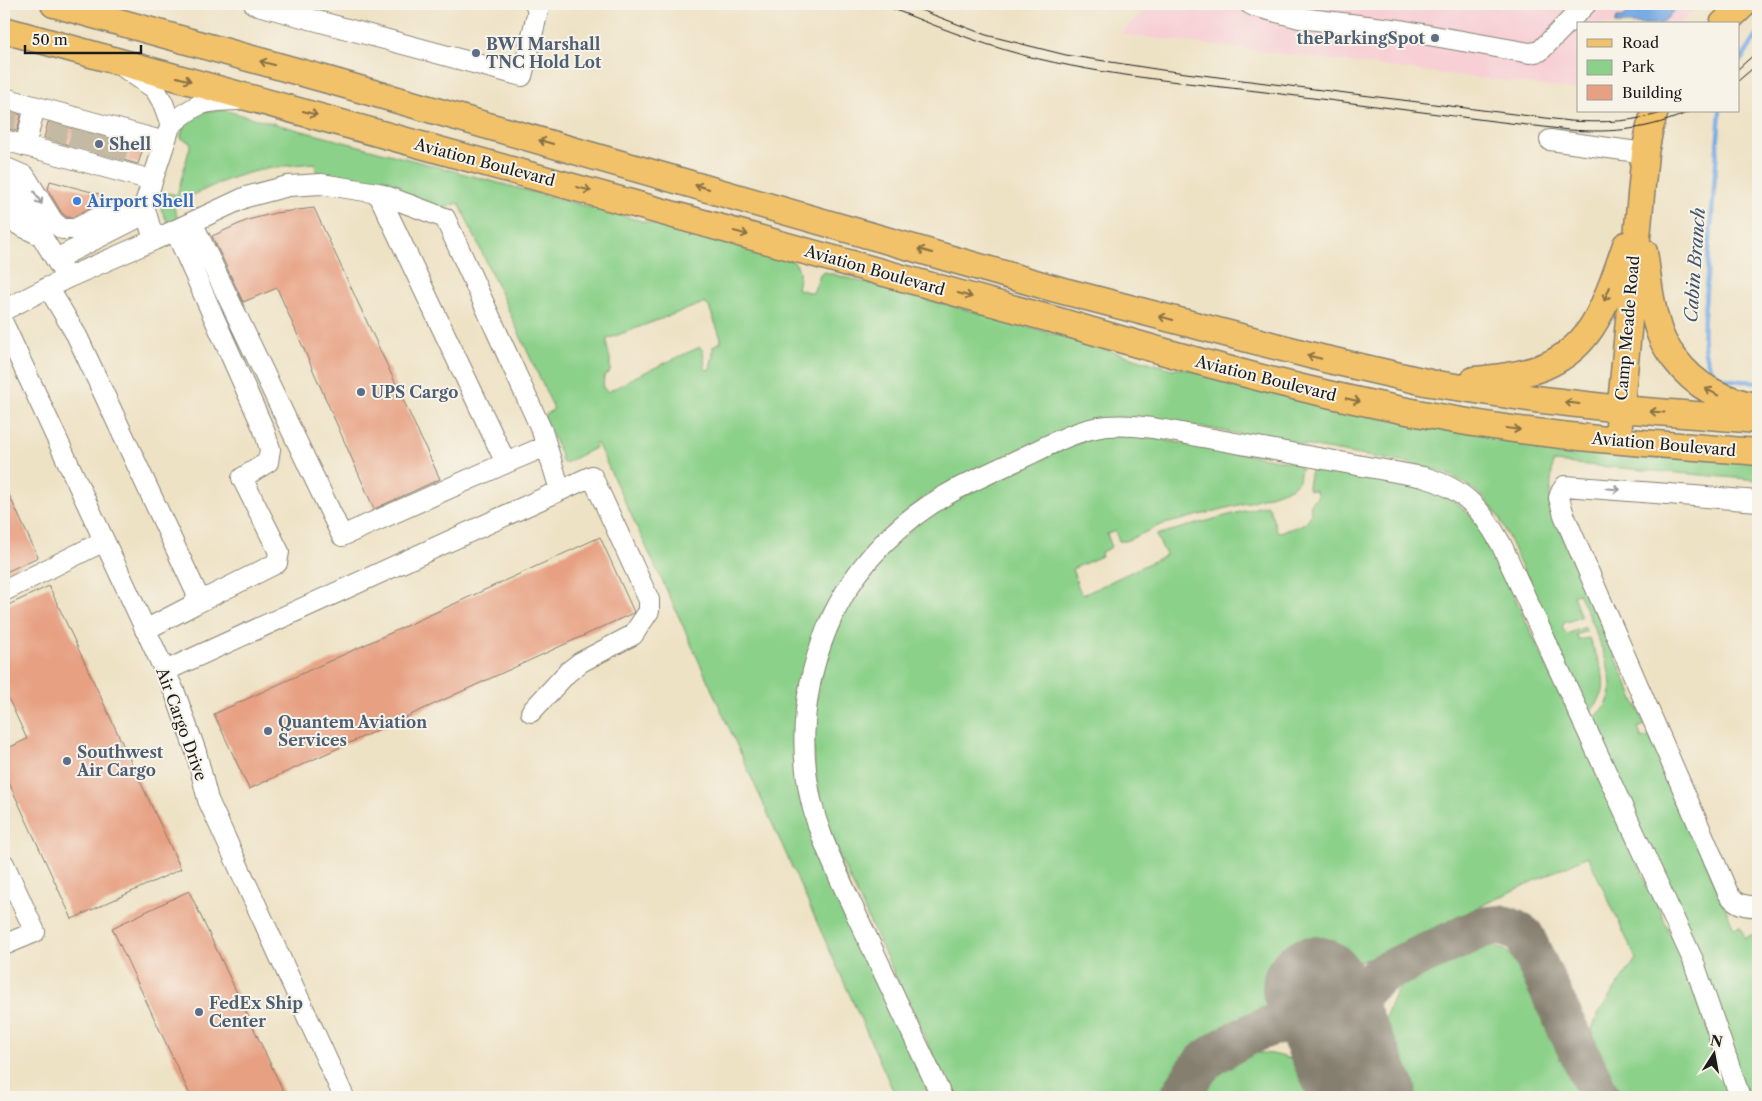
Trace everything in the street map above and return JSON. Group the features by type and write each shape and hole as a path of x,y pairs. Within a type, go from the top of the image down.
{"main road":[{"name":"Aviation Boulevard","path":"54,4 328,80 1056,288 1316,357 1430,383 1535,399 1620,409 1758,420"},
{"path":"1725,22 1744,4"},
{"name":"Aviation Boulevard","path":"4,30 263,100 1252,376 1430,416 1500,427 1617,440 1758,452"},
{"path":"1430,383 1521,375 1540,369 1558,360 1586,336 1597,319 1638,216 1645,153 1655,112"},
{"path":"1638,216 1658,329 1667,349 1683,370 1701,386 1721,396 1758,407"},
{"name":"Camp Meade Road","path":"1617,440 1638,216"}],"street":[{"path":"254,4 522,76 538,11 535,4"},
{"path":"1250,4 1300,18 1400,30 1530,53 1540,51 1586,4"},
{"path":"111,59 156,89 163,103 168,134"},
{"path":"56,259 140,216 168,134 190,108 211,100 263,100"},
{"path":"8,102 35,107 57,133 99,144 152,180"},
{"path":"25,146 35,107"},
{"path":"4,140 25,146 57,133 99,144 168,134"},
{"path":"1550,140 1645,153"},
{"path":"4,167 25,176 53,221 62,228 75,229 108,213 140,216"},
{"path":"4,174 67,278"},
{"path":"4,310 67,278 246,197 288,186 321,184 378,193 445,218 542,430 560,490"},
{"path":"378,193 506,463"},
{"path":"4,207 13,222 42,236"},
{"path":"140,216 154,240"},
{"path":"183,226 342,536 546,446"},
{"path":"145,630 278,563 279,552 242,478 268,462 270,449 183,226"},
{"path":"48,287 77,336 197,594 196,604"},
{"name":"Air Cargo Drive","path":"4,325 175,693 196,752 208,800 344,1097"},
{"path":"942,1097 837,872 822,838 814,812 806,768 804,729 815,662 830,622 850,586 885,541 916,514 964,486 1066,437 1092,429 1120,426 1175,433 1423,477 1448,486 1460,493 1481,511 1501,544 1693,960 1740,1097"},
{"path":"165,671 592,476 649,600 649,611 633,635 581,662 568,672 531,712"},
{"path":"1758,501 1565,486 1559,498 1564,515 1728,893 1738,903 1746,906 1758,906"},
{"path":"4,591 104,541"},
{"path":"4,864 35,932 4,945"}],"shaded area":[{"name":"theParkingSpot","path":"1151,4 1701,4 1682,22 1577,22 1577,90 1120,34"}],"green space":[{"path":"223,110 793,261 799,270 797,289 813,293 820,275 825,272 1013,322 1172,369 1177,368 1758,460 1758,480 1553,462 1549,503 1645,725 1638,728 1642,739 1651,736 1734,928 1740,926 1745,938 1758,932 1758,1097 1748,1097 1591,721 1607,703 1611,686 1606,660 1578,593 1573,595 1581,617 1564,623 1562,628 1567,634 1585,627 1586,631 1576,635 1578,640 1589,638 1601,668 1604,686 1602,695 1597,704 1588,713 1500,519 1483,497 1463,482 1452,476 1413,464 1153,419 955,479 922,499 874,539 795,731 891,1010 931,1097 896,1097 668,593 597,443 595,448 565,463 562,462 560,452 544,417 554,409 459,203 439,208 410,195 380,186 317,176 315,163 266,169 247,173 222,182 173,205 178,219 168,223 161,209 165,195 168,193 177,195 191,143 181,138 184,127 198,113","holes":["701,304 706,304 709,307 721,338 721,342 713,346 710,369 707,370 705,368 703,351 700,347 628,380 608,392 603,388 604,376 610,372 607,339"]},
{"path":"1128,436 1152,438 1295,463 1301,468 1299,480 1293,487 1250,502 1161,525 1126,541 1119,541 1115,531 1107,534 1111,545 1110,548 1101,552 1102,556 1072,569 1083,595 1166,555 1156,535 1266,505 1269,507 1277,531 1295,528 1308,520 1311,511 1310,503 1318,496 1315,490 1309,490 1308,487 1311,469 1316,467 1420,487 1444,496 1466,511 1482,531 1499,562 1684,963 1731,1097 1620,1097 1593,1040 1592,1029 1599,1012 1636,959 1588,856 1221,1027 1191,1049 1177,1066 1158,1097 953,1097 867,916 825,818 817,783 814,745 815,708 822,673 832,639 847,607 867,577 890,550 918,524 969,494 1071,446 1094,438"},
{"path":"1489,946 1505,950 1517,963 1579,1097 1405,1097 1390,1064 1385,1041 1386,1018 1394,996 1412,978 1455,956"},
{"path":"1259,1053 1281,1056 1300,1065 1316,1078 1328,1097 1199,1097 1210,1080 1224,1067 1240,1058"}],"water":[{"path":"1635,4 1682,4 1663,22 1616,22 1617,18 1623,18"}],"building":[{"path":"4,110 21,115 17,131 4,128"},
{"name":"Shell","path":"48,122 143,148 138,164 44,138"},
{"name":"Airport Shell","path":"50,181 103,195 102,202 72,217 67,217 62,213 48,190"},
{"name":"UPS Cargo","path":"314,208 440,479 374,509 277,288 243,302 212,236 248,220 275,213"},
{"path":"4,484 38,557 4,573"},
{"path":"600,537 633,613 249,789 214,714"},
{"name":"Southwest Air Cargo","path":"49,586 181,869 72,919 4,772 4,750 27,739 4,689 4,607"},
{"name":"FedEx Ship Center","path":"189,891 286,1097 191,1097 112,928"}],"waterway":[{"name":"Cabin Branch","path":"1741,60 1758,34"},
{"name":"Cabin Branch","path":"1720,112 1704,316 1704,349 1709,365 1719,376 1733,380 1758,382"}],"taxiway":[{"path":"1343,1050 1346,1026 1353,1007 1364,990 1381,974 1484,927 1505,926 1524,936 1600,1097"},
{"path":"1180,1097 1197,1070 1209,1058 1242,1038 1268,1027 1287,1024 1302,1026 1326,1038 1343,1050"}],"runway":[{"path":"1314,988 1365,1097"}],"tunnel":[{"path":"4,127 9,109"},
{"path":"55,141 60,122"},
{"path":"77,148 82,129"},
{"path":"96,153 101,134"},
{"path":"115,158 120,140"}],"tram line":[{"path":"881,4 1005,50 1055,63 1151,79 1569,130 1601,131 1631,129 1661,122 1688,112"},
{"path":"905,4 986,35 1066,55 1162,70 1570,121 1619,121 1665,112"},
{"path":"1740,67 1758,51"},
{"path":"1740,79 1758,64"}],"place":[{"name":"theParkingSpot","path":"1435,38"},
{"name":"BWI Marshall TNC Hold Lot","path":"476,53"},
{"name":"Shell","path":"99,144"},
{"name":"Airport Shell","path":"77,201"},
{"name":"UPS Cargo","path":"361,392"},
{"name":"Quantem Aviation Services","path":"268,731"},
{"name":"Southwest Air Cargo","path":"67,761"},
{"name":"FedEx Ship Center","path":"199,1012"}]}
